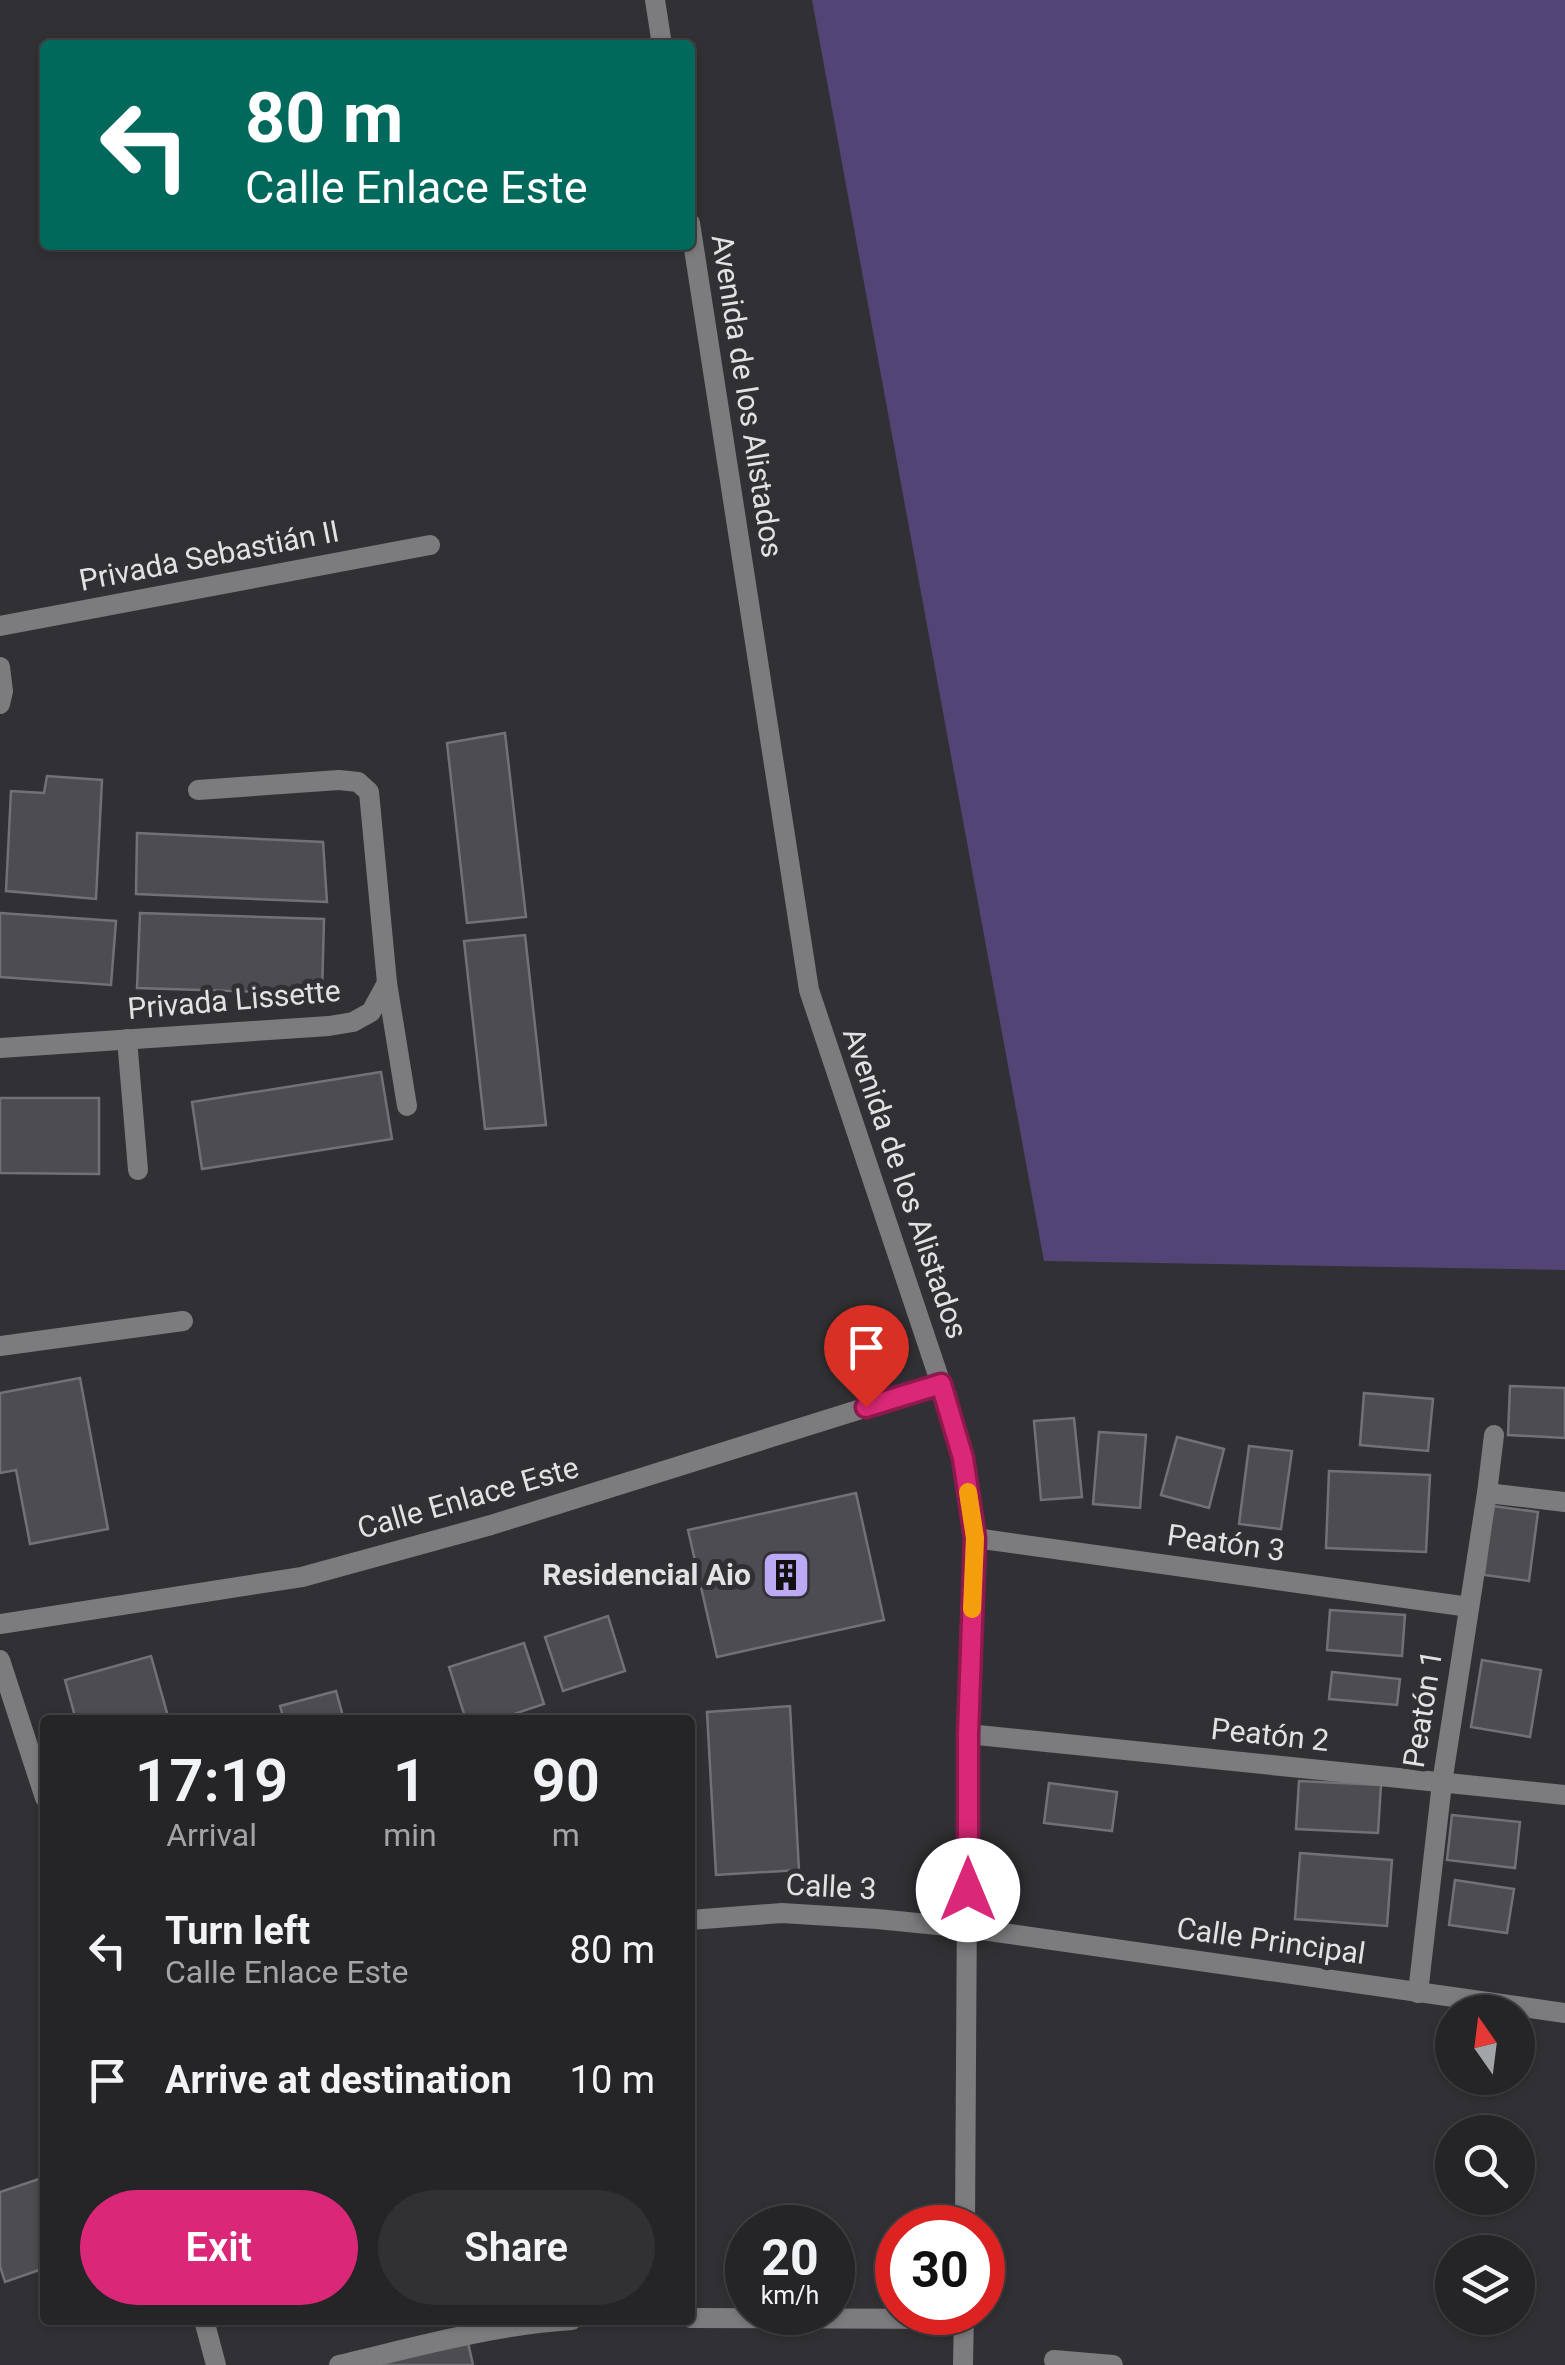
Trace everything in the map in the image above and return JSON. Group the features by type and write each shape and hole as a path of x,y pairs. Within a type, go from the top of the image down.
{"street":[{"path":"655,0 661,40"},
{"name":"Avenida de los Alistados","path":"694,250 809,990 941,1384 963,1458 975,1538 968,1734 965,2205"},
{"name":"Privada Sebastián II","path":"0,626 430,545"},
{"path":"0,666 4,692 0,704"},
{"path":"198,790 338,780 358,782 369,792 387,983 407,1106"},
{"name":"Privada Lissette","path":"0,1048 353,1022 371,1012 387,983"},
{"path":"127,1039 138,1170"},
{"path":"0,1346 183,1321"},
{"name":"Calle Enlace Este","path":"0,1624 302,1577 491,1524 941,1384"},
{"name":"Peatón 1","path":"1418,1993 1442,1782 1494,1434"},
{"path":"1487,1493 1565,1502"},
{"name":"Peatón 3","path":"975,1538 1470,1607"},
{"path":"0,1660 40,1783"},
{"name":"Peatón 2","path":"968,1734 1565,1795"},
{"name":"Calle 3","path":"695,1920 782,1913 968,1928"},
{"name":"Calle Principal","path":"968,1928 1565,2013"},
{"path":"695,2318 875,2317"},
{"path":"205,2325 216,2365"},
{"path":"339,2365 524,2325"},
{"path":"963,2365 964,2335"},
{"path":"1054,2360 1113,2365"}],"shaded area":[{"path":"812,0 1565,0 1565,1270 1044,1261"}],"building":[{"path":"505,733 526,917 467,923 447,743"},
{"path":"47,776 102,780 96,899 6,891 11,791 44,793"},
{"path":"137,833 323,842 327,902 136,894"},
{"path":"0,913 116,921 111,985 0,977"},
{"path":"140,913 324,919 322,994 137,988"},
{"path":"525,935 546,1125 485,1129 464,941"},
{"path":"381,1072 392,1139 202,1169 192,1102"},
{"path":"0,1098 99,1098 99,1174 0,1173"},
{"path":"80,1378 108,1529 30,1544 16,1470 0,1473 0,1393"},
{"path":"1510,1386 1565,1388 1565,1438 1508,1435"},
{"path":"1364,1393 1433,1399 1428,1451 1360,1445"},
{"path":"1074,1418 1082,1497 1041,1500 1034,1421"},
{"path":"1099,1432 1146,1435 1140,1508 1093,1504"},
{"path":"1177,1437 1224,1449 1209,1508 1161,1495"},
{"path":"1249,1446 1292,1451 1281,1529 1239,1524"},
{"path":"1329,1471 1430,1475 1426,1552 1326,1548"},
{"name":"Residencial Aio","path":"856,1493 884,1620 717,1657 688,1530"},
{"path":"1493,1506 1538,1512 1529,1581 1484,1575"},
{"path":"1330,1610 1405,1615 1402,1656 1327,1650"},
{"path":"608,1616 625,1671 563,1691 545,1637"},
{"path":"524,1643 544,1704 511,1715 464,1715 449,1667"},
{"path":"151,1656 168,1715 75,1715 65,1680"},
{"path":"1482,1660 1541,1670 1530,1737 1471,1727"},
{"path":"1332,1672 1400,1679 1397,1705 1329,1699"},
{"path":"336,1691 343,1715 283,1715 280,1706"},
{"path":"790,1706 799,1870 716,1875 707,1712"},
{"path":"1299,1781 1381,1785 1378,1833 1296,1829"},
{"path":"1049,1783 1117,1792 1112,1831 1044,1823"},
{"path":"1452,1815 1520,1822 1515,1868 1447,1860"},
{"path":"1300,1853 1392,1860 1387,1926 1295,1919"},
{"path":"1455,1880 1514,1889 1507,1933 1449,1925"},
{"path":"40,2179 40,2270 5,2282 0,2266 0,2192"},
{"path":"467,2338 473,2365 348,2365"}],"slow traffic":[{"path":"968,1492 975,1538 972,1609"}],"place":[{"name":"Residencial Aio","path":"786,1575"}],"route":[{"path":"866,1407 941,1384 963,1458 975,1538 968,1734 968,1890"}]}
